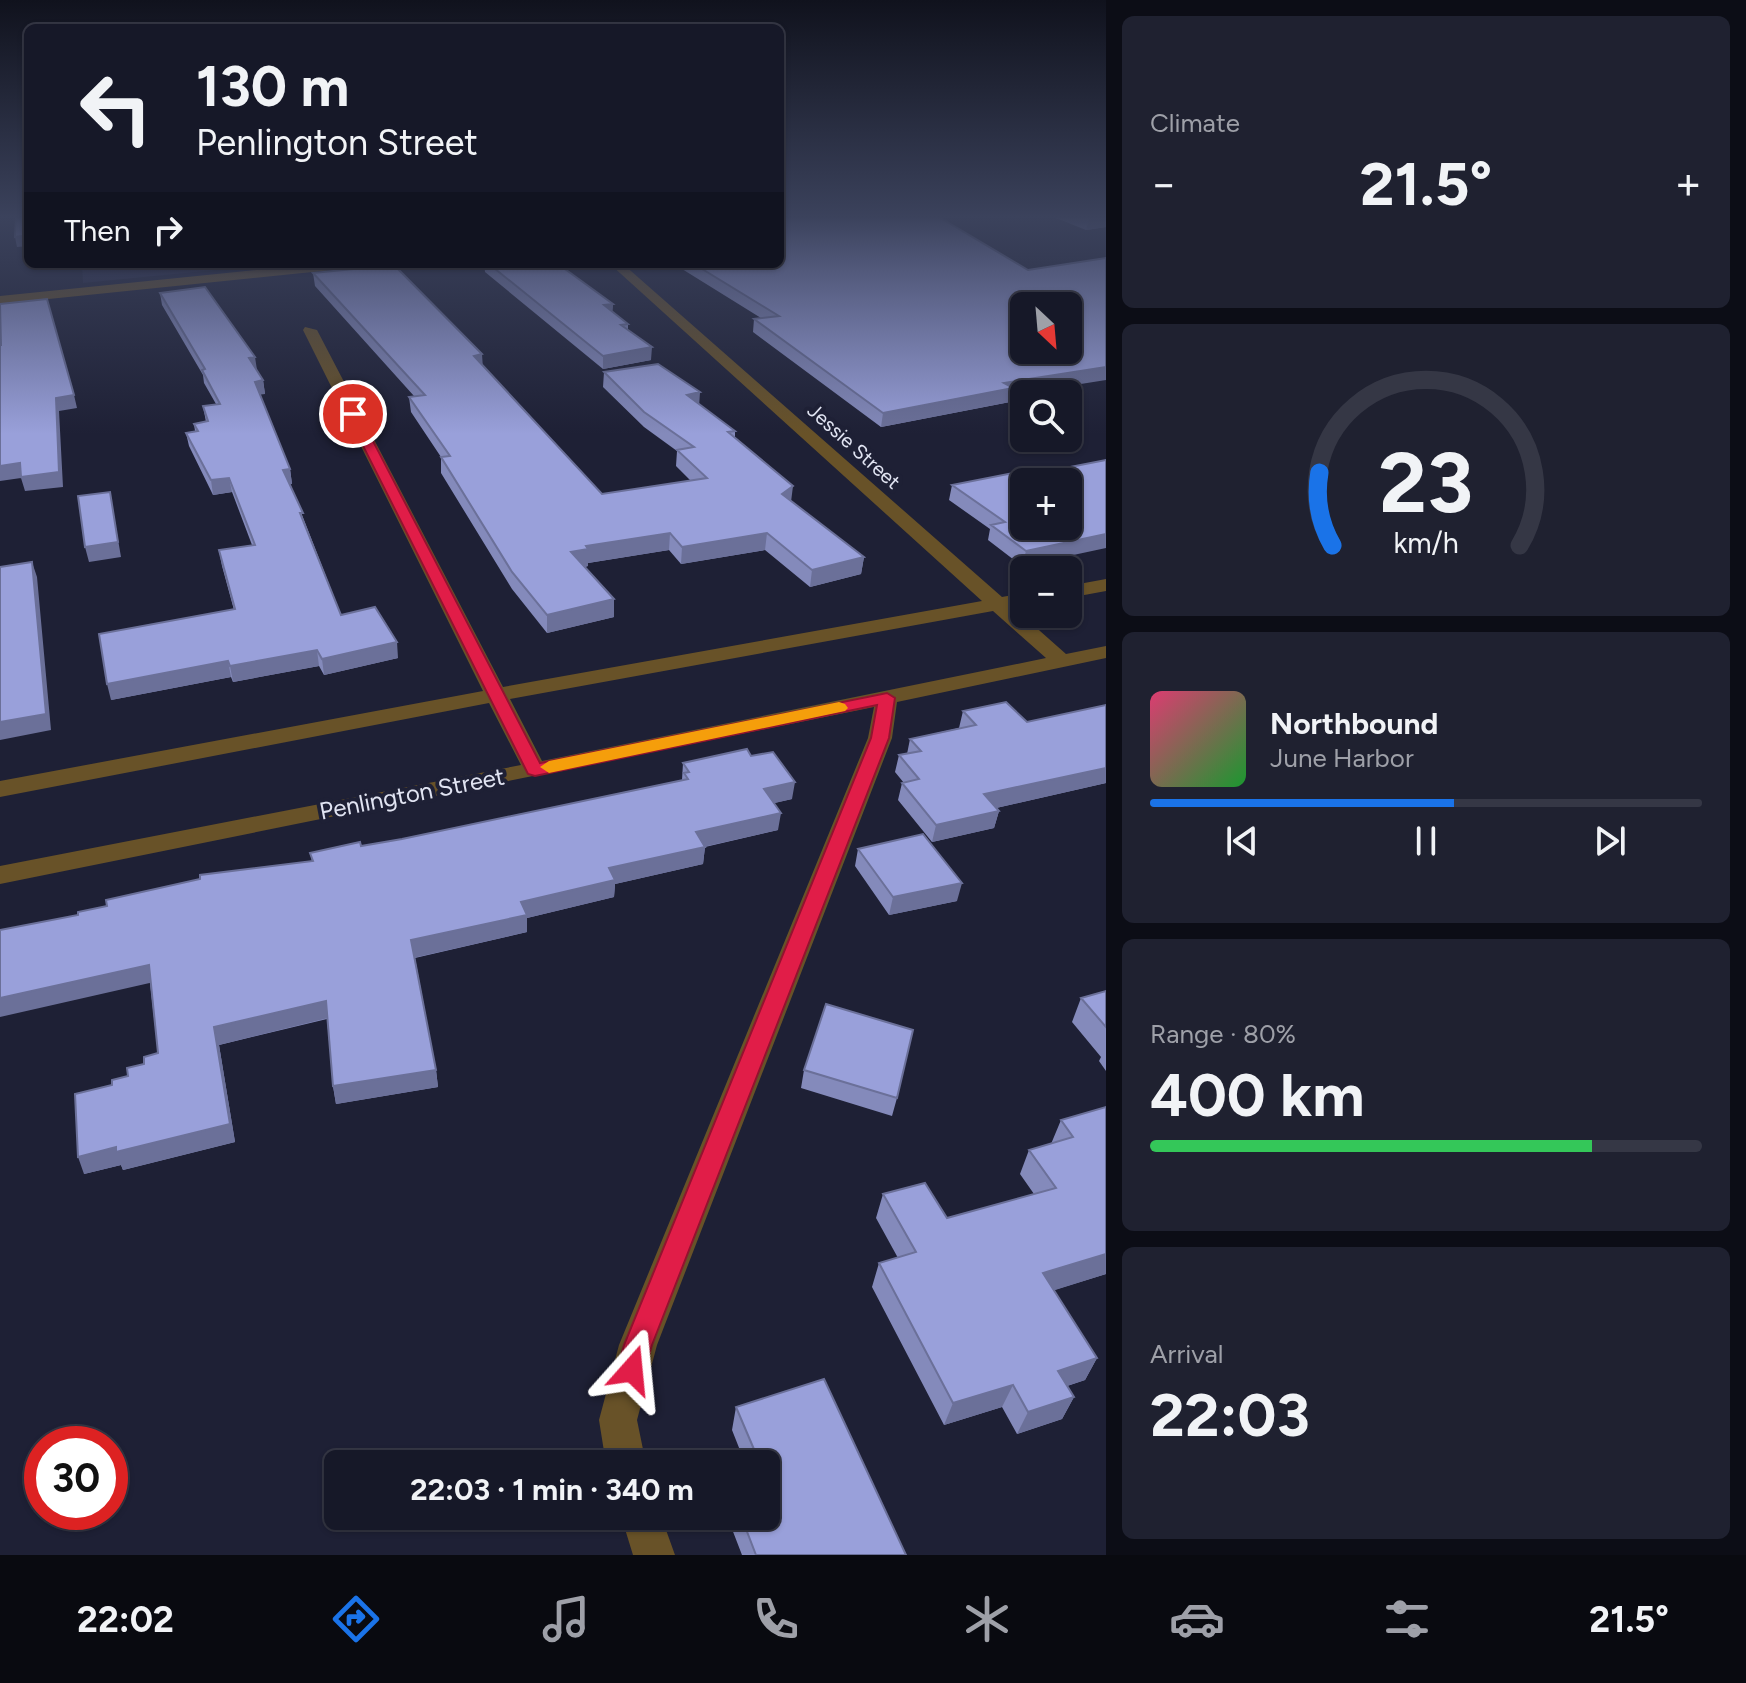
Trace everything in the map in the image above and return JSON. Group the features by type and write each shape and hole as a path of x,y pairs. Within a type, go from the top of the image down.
{"street":[{"path":"0,300 106,289"},
{"name":"Jessie Street","path":"644,289 1062,661"},
{"path":"310,330 535,770"},
{"path":"1082,589 1106,585"},
{"path":"0,789 1010,602"},
{"name":"Penlington Street","path":"0,875 535,770 1106,652"},
{"path":"623,1450 618,1420 638,1345 880,738 887,698"},
{"path":"646,1530 654,1555"}],"building":[{"path":"206,289 255,357 249,358 263,380 255,382 290,469 283,470 303,513 300,513 341,615 375,607 397,642 322,659 317,650 230,666 228,661 107,684 99,634 235,609 219,550 255,545 229,478 211,480 186,433 198,431 194,424 208,421 203,406 220,404 202,370 205,369 160,293"},
{"path":"327,289 417,289 482,354 474,356 602,494 707,478 677,450 694,447 644,412 604,372 658,364 700,392 687,395 735,431 728,432 793,486 782,494 864,557 812,570 767,533 682,547 670,533 586,546 588,549 571,552 614,599 547,615 512,572 441,457 450,456 409,397 425,395"},
{"path":"519,289 592,289 613,304 604,305 628,324 621,325 652,347 603,356"},
{"path":"734,289 1106,289 1106,367 1010,380 1004,383 1010,389 883,413 754,319 779,316"},
{"path":"47,299 74,395 56,398 59,472 21,477 20,463 0,466 0,304"},
{"path":"1106,460 1106,534 1082,539 1082,468 1065,468"},
{"path":"1010,474 1010,539 991,525 1005,522 952,485"},
{"path":"110,492 118,542 85,547 78,496"},
{"path":"1011,540 1078,540 1026,551"},
{"path":"32,562 46,714 0,722 0,567"},
{"path":"1006,702 1027,722 1106,705 1106,768 984,794 999,811 936,825 902,783 919,779 899,755 921,751 910,739 976,725 963,711"},
{"path":"747,749 751,756 773,752 795,782 764,789 781,813 696,832 705,847 609,868 615,880 521,902 527,915 411,940 436,1070 333,1086 326,1001 214,1027 230,1124 116,1152 116,1147 78,1157 75,1094 112,1085 112,1080 128,1076 127,1068 144,1064 144,1057 158,1053 149,965 0,998 0,930 78,915 78,912 107,906 106,900 200,879 200,875 313,861 310,853 360,842 361,846 402,839 688,779 684,773 689,772 683,763"},
{"path":"923,834 962,883 893,897 858,849"},
{"path":"1106,991 1106,1027 1081,998"},
{"path":"826,1004 913,1030 897,1098 804,1070"},
{"path":"1106,1107 1106,1254 1043,1273 1097,1358 1058,1371 1074,1397 1028,1412 1013,1385 953,1403 879,1263 916,1252 883,1194 925,1183 947,1218 1056,1188 1029,1150 1073,1137 1061,1120"},
{"path":"824,1379 906,1555 756,1555 746,1530 780,1530 780,1450 754,1450 736,1407"}],"slow traffic":[{"path":"549,767 839,708"}],"route":[{"path":"353,414 535,770 887,698 880,738 638,1345 632,1370"}]}
